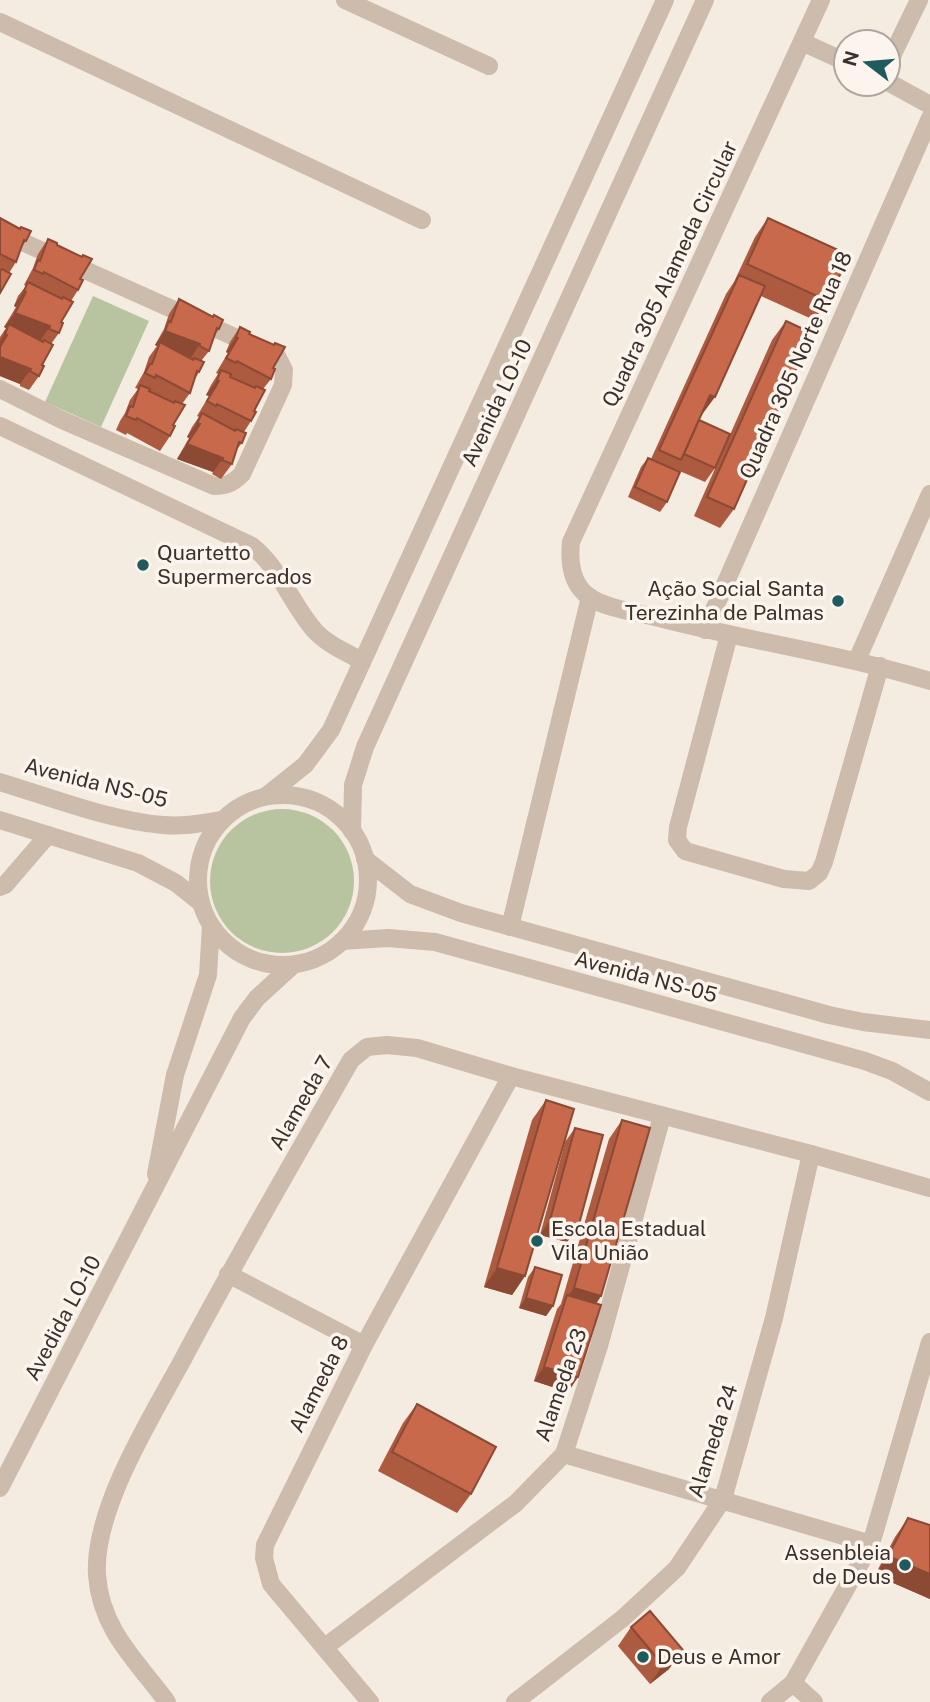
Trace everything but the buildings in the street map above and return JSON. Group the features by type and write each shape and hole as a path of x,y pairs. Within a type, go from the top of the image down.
{"street":[{"path":"345,0 489,66"},
{"name":"Avenida LO-10","path":"266,796 296,774 323,743 665,0"},
{"name":"Avenida LO-10","path":"352,831 354,785 365,747 705,0"},
{"name":"Quadra 305 Alameda Circular","path":"590,597 579,587 572,569 571,542 821,0"},
{"path":"902,35 919,0"},
{"path":"0,22 422,220"},
{"path":"802,42 832,56"},
{"path":"902,90 930,105"},
{"name":"Quadra 305 Norte Rua 18","path":"705,630 930,118"},
{"path":"0,232 277,356 284,370 283,385 243,474 225,486 214,486 62,420 0,388"},
{"path":"49,449 62,420"},
{"path":"0,426 252,546 270,564 314,631 330,644 362,661"},
{"path":"857,660 930,494"},
{"path":"510,927 590,597 705,630 857,660 930,681"},
{"path":"729,635 678,827 677,840 685,851 784,879 808,881 819,873 824,862 880,666"},
{"name":"Avenida NS-05","path":"0,782 85,808 162,825 189,825 222,820"},
{"name":"Avenida NS-05","path":"293,795 319,803 341,817 352,831 365,859 368,884 364,905 355,924 342,941 320,957 293,965 265,963 247,957 231,947 211,926 201,903 198,879 200,863 208,840 222,820 242,805 266,796 293,795"},
{"name":"Avenida NS-05","path":"0,820 138,863 176,883 201,903"},
{"path":"0,887 5,885 48,835"},
{"name":"Avenida NS-05","path":"365,859 414,896 461,914 829,1015 930,1030"},
{"name":"Avedida LO-10","path":"147,1207 158,1168 177,1067 206,984 210,965 211,926"},
{"name":"Avenida NS-05","path":"342,941 388,938 435,942 865,1061 892,1071 930,1092"},
{"name":"Avedida LO-10","path":"0,1488 246,1011 264,990 293,965"},
{"name":"Alameda 7","path":"167,1702 116,1637 102,1608 96,1554 105,1516 136,1446 228,1274 351,1060 367,1047 387,1045 417,1048 511,1076 811,1154 930,1188"},
{"name":"Alameda 8","path":"370,1702 271,1584 264,1558 265,1545 364,1345 511,1076"},
{"name":"Alameda 23","path":"325,1647 516,1503 564,1454 599,1346 662,1116"},
{"name":"Alameda 24","path":"515,1702 622,1619 677,1568 723,1499 774,1318 811,1154"},
{"path":"228,1274 364,1345"},
{"path":"770,1702 793,1683 871,1544 921,1409 930,1342"},
{"path":"564,1454 871,1544"},
{"path":"793,1683 814,1702"}],"green space":[{"path":"93,296 149,321 101,427 45,402"},
{"path":"282,809 309,815 333,830 348,854 354,881 348,908 333,932 309,947 282,953 255,947 231,932 216,908 210,881 216,854 231,830 255,815"}],"place":[{"name":"Quartetto Supermercados","path":"143,565"},
{"name":"Ação Social Santa Terezinha de Palmas","path":"838,601"},
{"name":"Escola Estadual Vila União","path":"537,1241"},
{"name":"Assenbleia de Deus","path":"905,1565"},
{"name":"Deus e Amor","path":"643,1657"}]}
